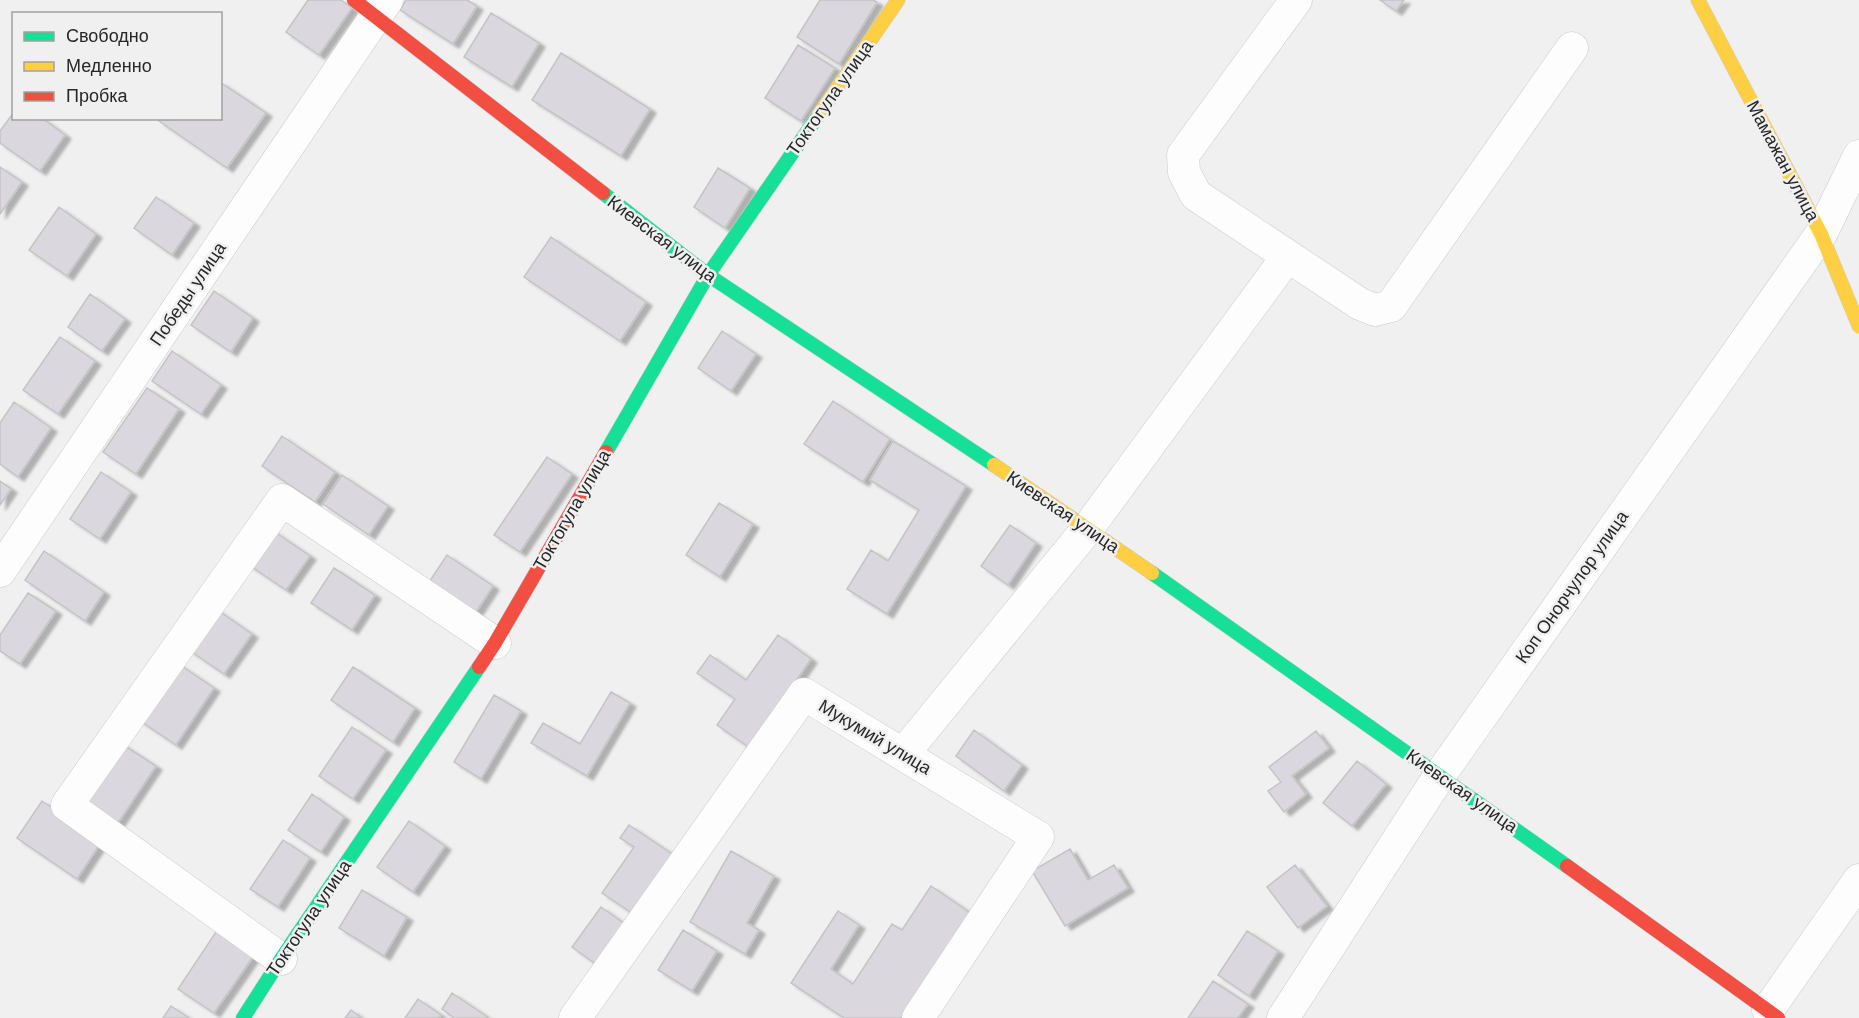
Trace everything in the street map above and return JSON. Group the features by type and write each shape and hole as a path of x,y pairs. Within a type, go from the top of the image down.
{"street":[{"name":"Токтогула улица","path":"243,1018 281,958 495,643 708,275 898,0"},
{"path":"1296,0 1183,155 1184,172 1196,195 1360,304 1375,310 1391,306 1572,48"},
{"name":"Мамажан улица","path":"1698,0 1821,234 1859,326"},
{"name":"Киевская улица","path":"373,6 708,275 1088,528 1440,775 1773,1014"},
{"name":"Победы улица","path":"0,571 373,6"},
{"name":"Коп Онорчулор улица","path":"1283,1018 1440,775 1821,234 1859,156"},
{"path":"904,753 1088,528 1287,257"},
{"path":"281,958 67,806 282,500 495,643"},
{"name":"Мукумий улица","path":"575,1018 804,693 1038,837 918,1018"},
{"path":"1773,1014 1859,880"}],"building":[{"path":"308,0 341,0 352,8 319,55 286,32"},
{"path":"406,0 467,0 477,6 453,44 400,10"},
{"path":"820,0 873,0 877,2 839,64 797,37"},
{"path":"1380,0 1404,0 1396,11"},
{"path":"491,13 539,43 512,87 464,57"},
{"path":"798,45 835,68 801,121 765,98"},
{"path":"561,53 650,109 621,156 532,100"},
{"path":"222,83 266,113 227,168 159,121 222,120"},
{"path":"12,115 12,120 45,120 65,135 40,171 0,143 0,131"},
{"path":"0,167 22,182 0,214"},
{"path":"718,168 750,188 725,228 694,207"},
{"path":"156,197 194,223 172,255 134,228"},
{"path":"59,207 96,234 67,276 29,250"},
{"path":"551,237 646,302 620,341 524,277"},
{"path":"214,291 253,318 231,352 191,325"},
{"path":"90,294 125,319 102,351 68,327"},
{"path":"722,331 756,354 731,391 698,368"},
{"path":"60,337 95,361 58,414 23,390"},
{"path":"172,351 221,385 201,414 152,381"},
{"path":"147,388 179,409 136,474 103,452"},
{"path":"833,401 890,439 863,482 804,444"},
{"path":"14,402 51,428 18,477 0,464 0,423"},
{"path":"282,436 335,472 315,502 262,466"},
{"path":"893,441 966,486 887,614 847,589 871,550 888,561 919,510 870,480"},
{"path":"547,457 572,474 520,552 494,535"},
{"path":"101,472 131,492 100,539 70,519"},
{"path":"342,475 388,506 369,535 323,504"},
{"path":"0,481 11,489 0,505"},
{"path":"719,503 753,524 720,577 686,555"},
{"path":"1010,525 1036,543 1008,585 981,566"},
{"path":"272,530 310,556 286,590 249,565"},
{"path":"44,551 104,592 85,621 25,580"},
{"path":"447,555 493,586 473,617 427,585"},
{"path":"334,568 375,595 352,630 311,603"},
{"path":"28,593 56,611 20,664 0,651 0,635"},
{"path":"216,609 252,634 224,674 189,650"},
{"path":"778,635 811,659 750,748 717,725 735,699 697,673 710,655 746,680"},
{"path":"177,663 214,688 176,745 139,720"},
{"path":"353,667 415,708 393,742 331,700"},
{"path":"611,692 630,703 587,776 531,743 543,723 580,744"},
{"path":"494,695 521,711 481,779 454,762"},
{"path":"352,727 386,750 353,799 319,776"},
{"path":"974,730 1022,765 1004,791 956,756"},
{"path":"1316,731 1329,748 1292,776 1306,794 1284,812 1268,791 1281,782 1269,767"},
{"path":"122,744 156,766 118,823 85,800"},
{"path":"1357,761 1386,784 1352,826 1323,803"},
{"path":"312,794 344,817 321,852 288,830"},
{"path":"42,801 102,841 77,879 17,838"},
{"path":"409,821 445,846 413,892 377,867"},
{"path":"629,825 678,858 638,917 602,893 634,847 620,838"},
{"path":"283,840 310,858 278,907 250,889"},
{"path":"1070,849 1088,880 1114,865 1128,888 1065,926 1032,871"},
{"path":"731,851 774,876 747,923 759,930 745,954 690,922"},
{"path":"1295,865 1327,906 1298,928 1267,887"},
{"path":"931,886 972,914 904,1018 844,1018 791,983 838,911 859,925 831,969 853,984 892,924 902,930"},
{"path":"362,890 407,917 384,956 339,928"},
{"path":"601,907 629,927 600,967 572,947"},
{"path":"218,929 255,954 214,1013 178,989"},
{"path":"683,930 717,951 692,991 658,970"},
{"path":"1247,931 1278,951 1249,996 1218,975"},
{"path":"1213,981 1248,1004 1238,1018 1188,1018"},
{"path":"452,993 489,1018 454,1018 442,1009"},
{"path":"418,999 441,1015 439,1018 405,1018"},
{"path":"171,1006 189,1018 163,1018"},
{"path":"351,1010 362,1018 345,1018"}],"traffic: fast":[{"path":"606,452 708,275 818,116"},
{"path":"603,193 708,275 994,465"},
{"path":"1152,573 1567,866"},
{"path":"243,1018 479,667"}],"traffic: slow":[{"path":"818,116 898,0"},
{"path":"1698,0 1821,234 1859,326"},
{"path":"994,465 1152,573"}],"traffic: jam":[{"path":"354,0 603,193"},
{"path":"479,667 606,452"},
{"path":"1567,866 1778,1018"}]}
